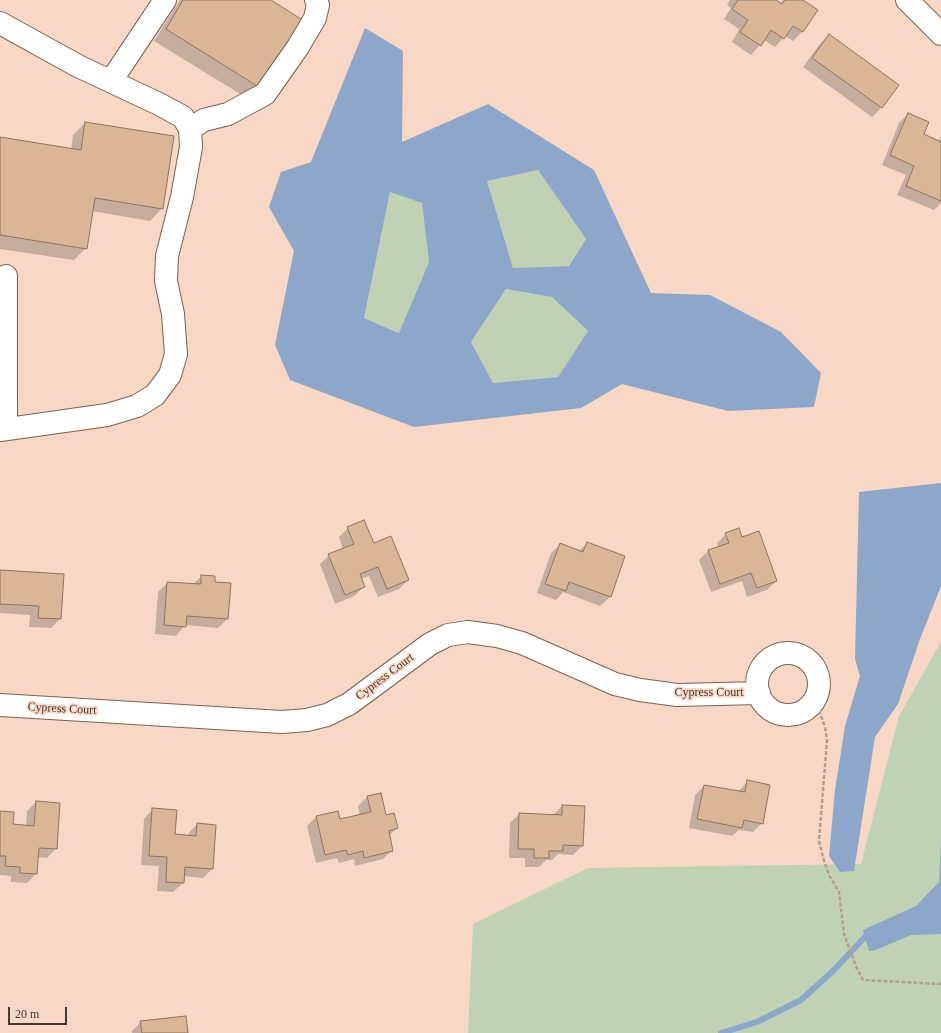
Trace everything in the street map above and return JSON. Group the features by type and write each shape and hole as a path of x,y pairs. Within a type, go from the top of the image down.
{"street":[{"path":"111,81 165,0"},
{"path":"190,129 204,120 228,114 265,94 315,18 318,5 316,0"},
{"path":"907,0 941,34"},
{"path":"0,23 78,66 183,117 190,129 191,147 184,190 167,256 166,281 173,314 176,354 170,375 155,395 137,406 107,415 3,429 6,276"},
{"name":"Cypress Court","path":"0,705 282,722 307,720 327,715 349,704 430,644 448,635 468,632 497,636 522,643 615,684 640,690 677,695 759,693"},
{"name":"Cypress Court","path":"788,653 799,655 806,659 814,667 818,678 818,689 815,699 807,709 798,714 787,715 776,713 763,703 759,693 757,684 759,673 765,664 773,657 788,653"}],"path":[{"path":"815,699 825,727 827,740 819,840 829,875 839,892 844,934 857,969 863,980 941,984"}],"green space":[{"path":"538,170 586,239 569,266 513,268 487,181"},
{"path":"390,192 422,202 429,262 400,333 364,318"},
{"path":"506,289 552,297 588,331 558,377 493,383 471,342"},
{"path":"941,642 941,1033 468,1033 473,924 588,868 861,864 899,716"}],"water":[{"path":"365,28 403,51 402,142 488,104 594,170 651,293 710,295 781,332 821,373 814,407 728,411 622,384 581,408 414,427 290,380 275,345 294,251 269,207 281,172 311,162","holes":["538,170 586,239 569,266 513,268 487,181","390,192 422,203 429,262 399,333 364,318","506,289 552,297 588,331 558,377 493,383 471,342"]},
{"path":"941,483 941,586 920,639 898,704 875,737 854,871 840,872 829,856 835,790 845,726 860,676 855,659 859,492"},
{"path":"941,842 941,934 911,935 876,950 869,951 863,930 916,906 939,882"}],"building":[{"path":"183,0 271,0 304,21 262,89 166,29"},
{"path":"738,0 776,0 782,4 785,0 803,0 818,10 803,32 793,26 784,39 771,30 761,46 740,32 748,20 732,9"},
{"path":"829,34 899,85 882,108 812,58"},
{"path":"908,113 929,122 924,134 941,142 941,201 906,186 914,166 890,155"},
{"path":"85,122 174,136 163,209 95,198 87,249 0,235 0,137 81,150"},
{"path":"364,520 374,543 391,536 409,580 387,589 378,567 360,574 365,587 345,595 328,554 354,544 347,527"},
{"path":"739,528 742,537 759,531 777,581 757,588 751,573 720,584 708,550 729,543 725,533"},
{"path":"587,542 625,556 611,597 569,582 566,591 545,584 560,543 583,552"},
{"path":"0,570 64,574 61,619 38,618 39,606 0,604"},
{"path":"201,575 215,576 215,582 231,583 228,619 187,616 186,627 164,625 167,582 201,584"},
{"path":"747,780 770,785 763,824 744,820 742,828 697,819 704,785 745,792"},
{"path":"381,793 386,815 394,813 398,828 389,831 393,851 364,858 363,851 348,855 346,850 325,855 316,816 338,811 340,819 371,812 367,796"},
{"path":"36,801 60,803 57,849 39,848 37,874 20,873 20,867 5,866 6,856 0,856 0,811 14,812 13,824 34,826"},
{"path":"562,805 585,806 583,846 563,845 563,851 549,851 549,858 534,858 534,849 518,849 519,813 562,815"},
{"path":"152,808 177,810 175,834 196,836 197,823 216,825 213,869 185,867 184,883 166,882 167,857 149,856"},
{"path":"186,1016 188,1033 142,1033 140,1021"}],"waterway":[{"path":"721,1033 757,1022 801,1000 833,971 865,937"}]}
